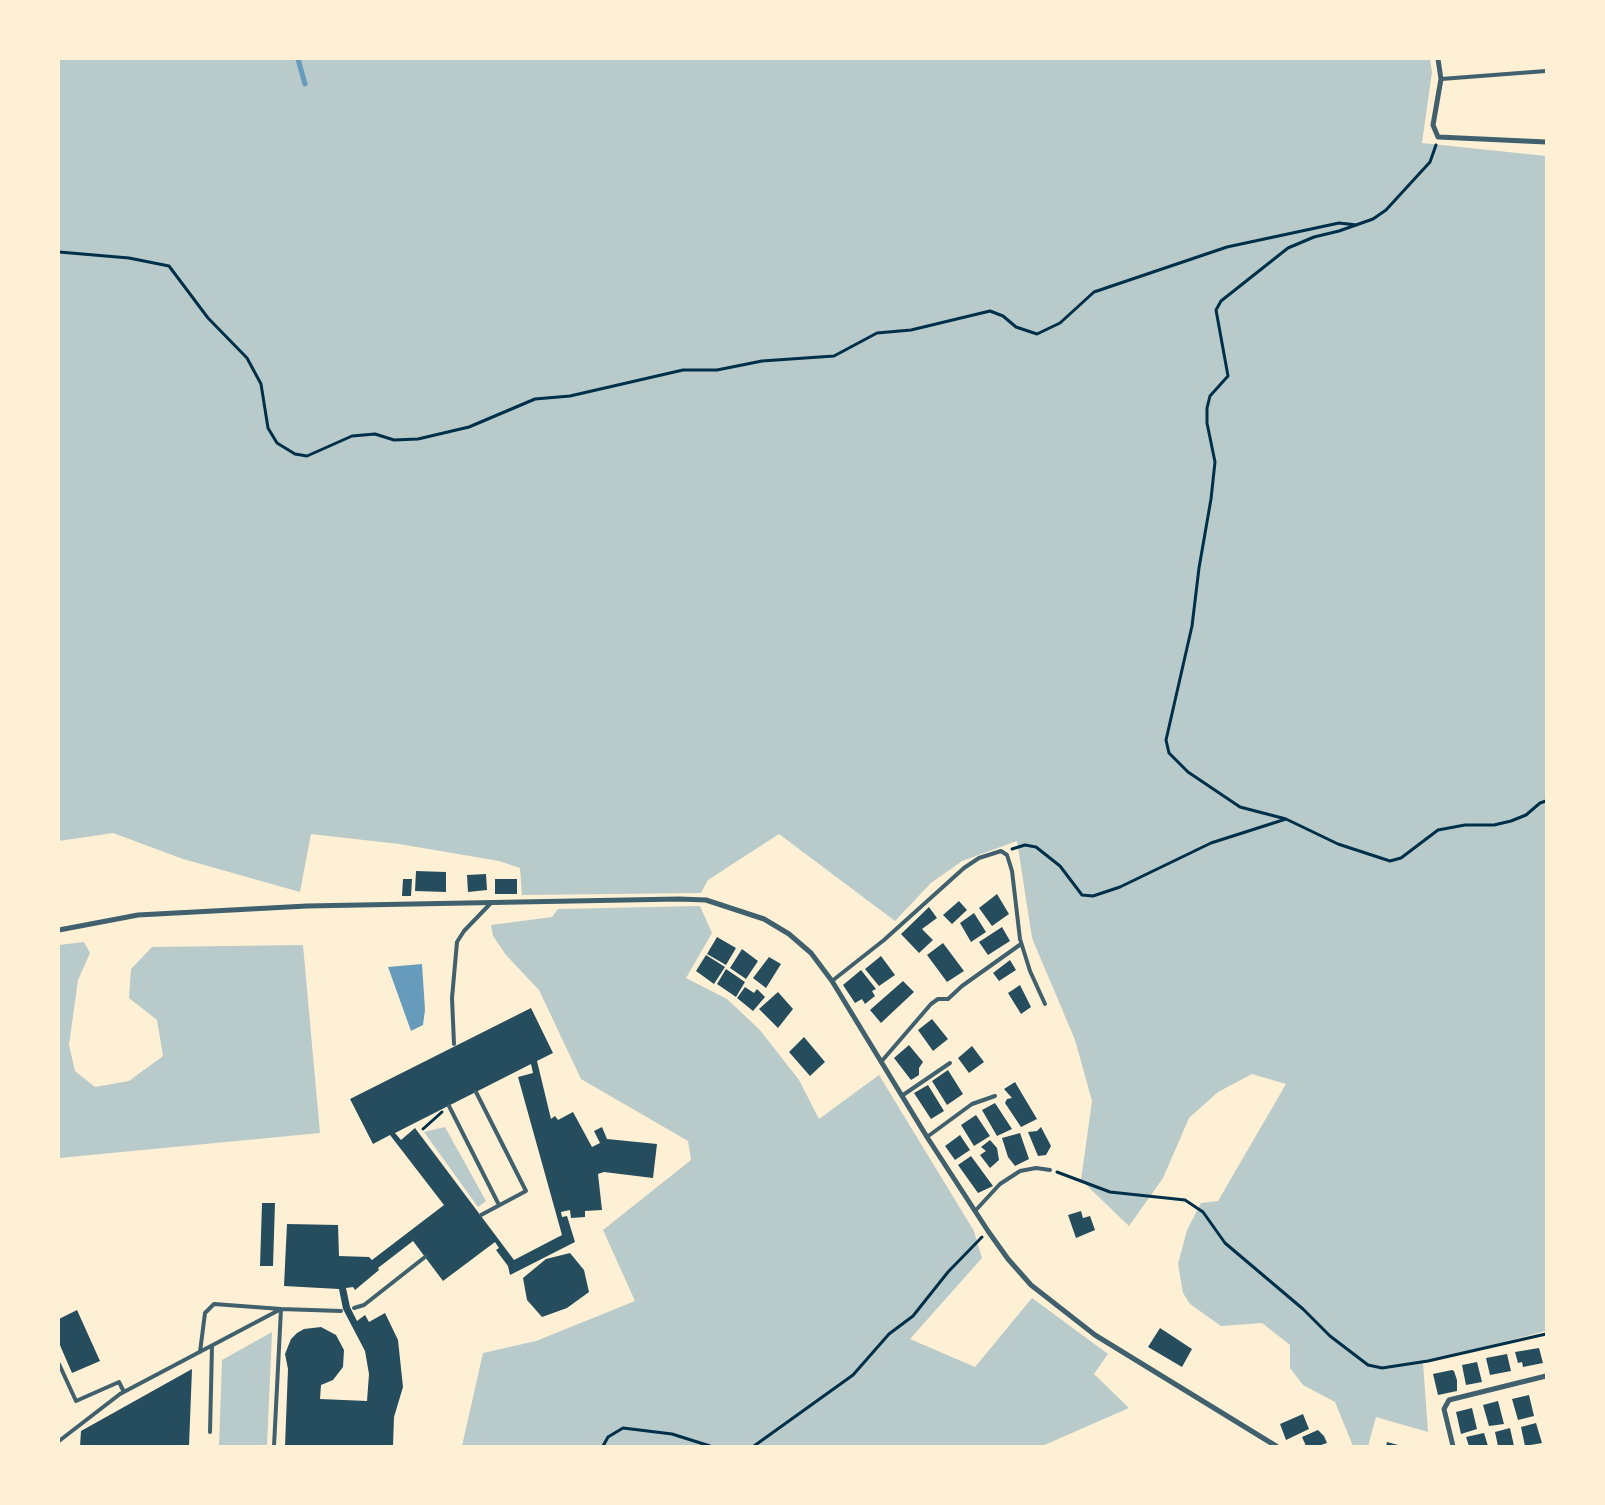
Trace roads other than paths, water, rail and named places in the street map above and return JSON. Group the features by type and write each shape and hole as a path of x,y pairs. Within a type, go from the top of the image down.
{"street":[{"path":"1438,59 1441,79 1434,125 1438,137 1546,142"},
{"path":"59,930 138,915 307,906 680,899 706,900 745,912 776,925 811,953 832,981 988,1231 1019,1272 1054,1305 1095,1335 1276,1446"},
{"path":"1453,1446 1444,1409 1449,1400 1546,1376"}],"lane":[{"path":"1441,79 1546,71"},
{"path":"832,981 884,940 964,868 991,853 1005,852 1012,871 1021,944 1030,971 1045,1004"},
{"path":"454,1044 452,998 457,942 469,925 490,904"},
{"path":"881,1062 931,1004 938,999 948,999 962,986 1021,944"},
{"path":"903,1095 950,1063"},
{"path":"476,1092 526,1191 481,1215"},
{"path":"927,1136 972,1104 995,1096"},
{"path":"449,1106 499,1205"},
{"path":"975,1210 1000,1184 1020,1171 1036,1168 1050,1170"},
{"path":"354,1308 364,1304 424,1257"},
{"path":"200,1352 205,1312 214,1304 341,1311"},
{"path":"59,1441 124,1392 281,1309"},
{"path":"274,1446 281,1309"},
{"path":"210,1432 212,1346"},
{"path":"59,1364 76,1401 119,1382 124,1392"}],"water":[{"path":"422,964 425,1010 423,1025 411,1031 388,967"}],"waterway":[{"path":"298,59 305,84"}]}
